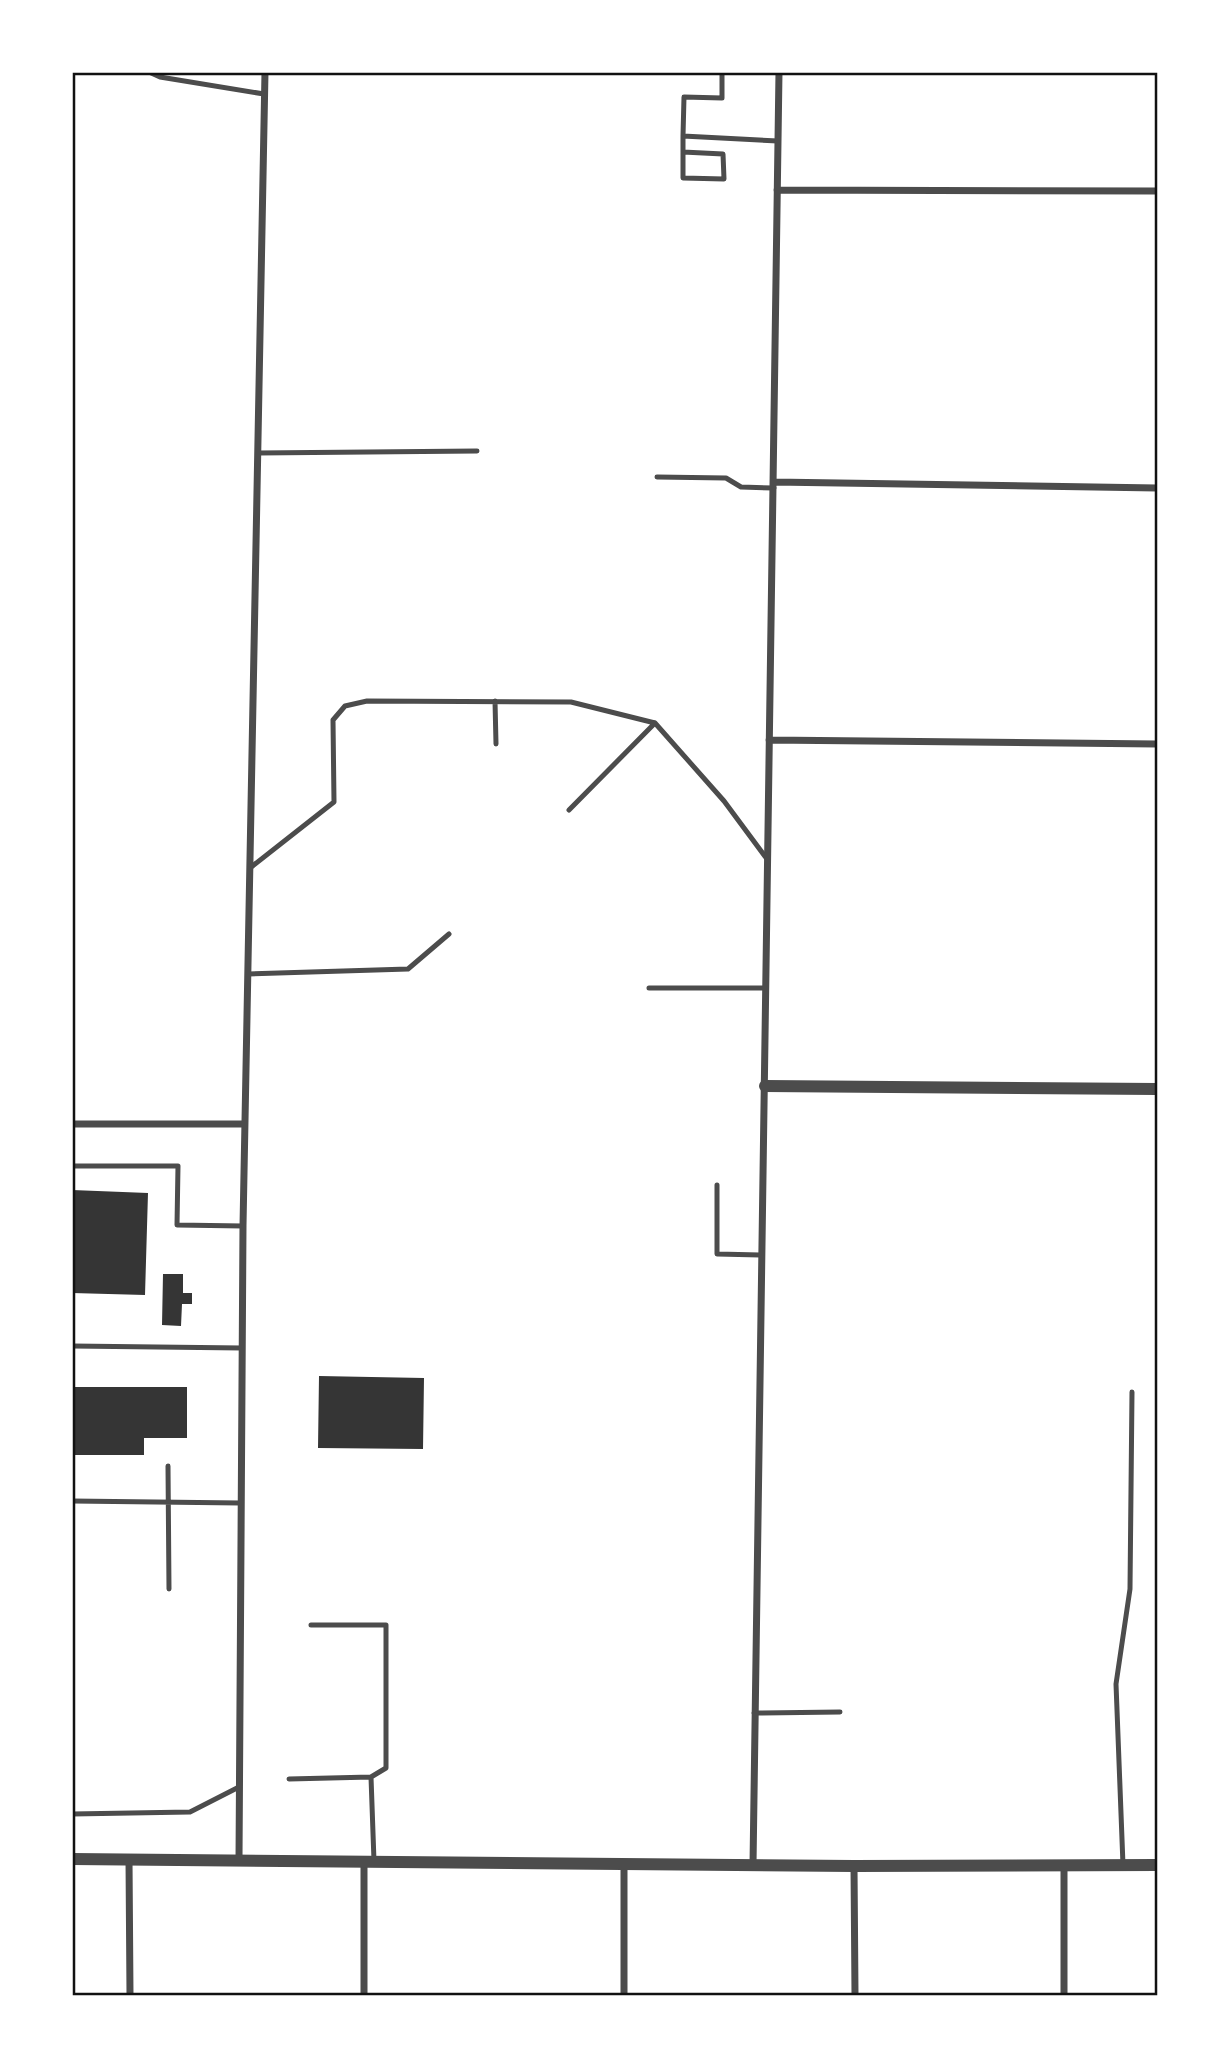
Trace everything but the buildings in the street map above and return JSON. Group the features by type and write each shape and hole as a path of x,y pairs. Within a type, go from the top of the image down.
{"street":[{"path":"239,1860 244,1124 265,72"},
{"path":"753,1864 779,72"},
{"path":"777,190 1157,191"},
{"path":"774,485 1157,488"},
{"path":"769,740 1157,744"},
{"path":"765,1086 1157,1089"},
{"path":"72,1124 244,1124"},
{"path":"72,1859 854,1866 1157,1865"},
{"path":"130,1859 130,1995"},
{"path":"364,1995 369,1861"},
{"path":"624,1863 624,1995"},
{"path":"854,1866 855,1995"},
{"path":"1064,1866 1064,1995"}],"lane":[{"path":"149,72 264,94"},
{"path":"683,152 723,154 724,179 683,178 683,152 683,136 684,97 722,98 722,72"},
{"path":"683,136 778,141"},
{"path":"258,453 477,451"},
{"path":"657,477 726,478 741,487 774,485"},
{"path":"250,868 334,802 334,720 345,706 367,701 571,702 655,723 724,801 767,859"},
{"path":"495,701 496,744"},
{"path":"569,810 655,723"},
{"path":"248,974 408,970 449,934"},
{"path":"649,988 766,988"},
{"path":"72,1166 178,1166 177,1225 243,1226"},
{"path":"717,1185 717,1254 760,1255"},
{"path":"72,1346 242,1348"},
{"path":"1123,1866 1116,1684 1130,1589 1132,1392"},
{"path":"168,1466 169,1590"},
{"path":"72,1501 240,1503"},
{"path":"289,1779 371,1777 386,1768 386,1625 311,1625"},
{"path":"754,1713 840,1712"},
{"path":"369,1861 371,1777"},
{"path":"72,1814 190,1812 239,1787"}]}
